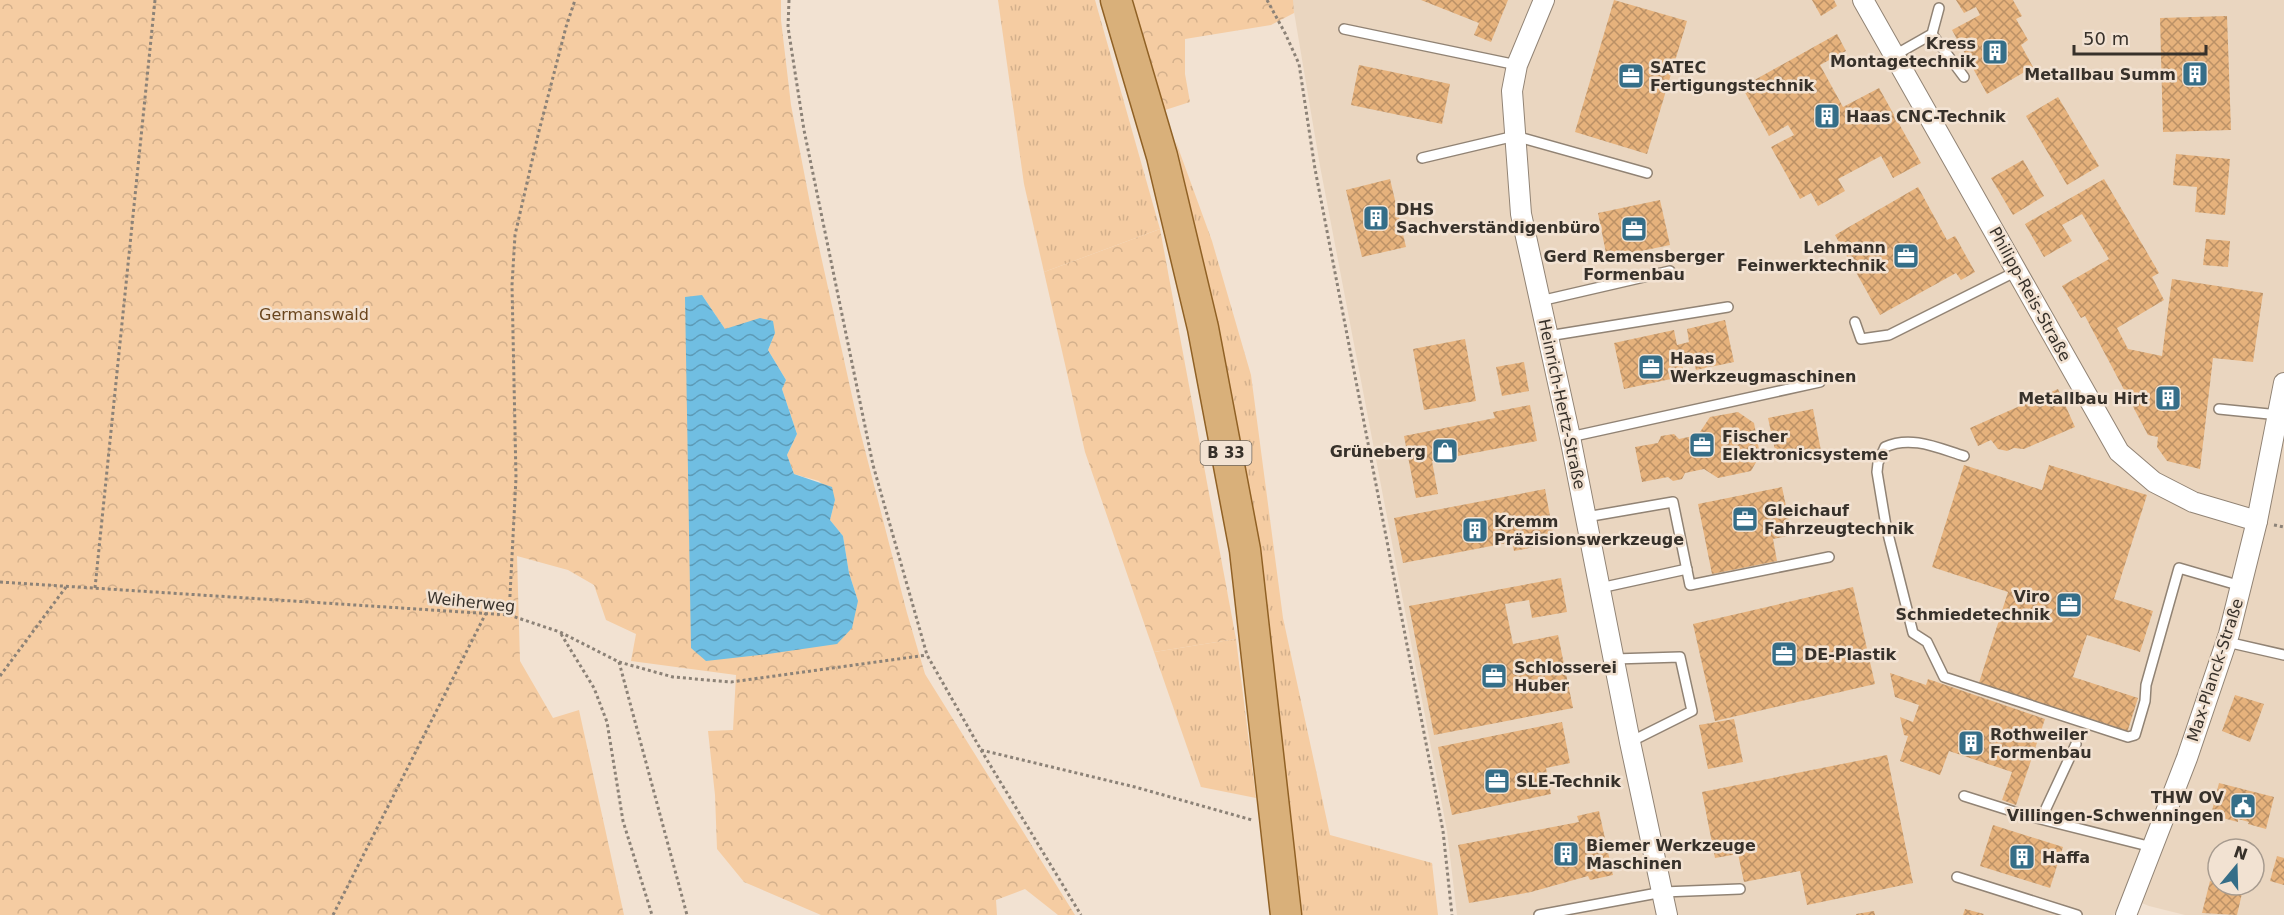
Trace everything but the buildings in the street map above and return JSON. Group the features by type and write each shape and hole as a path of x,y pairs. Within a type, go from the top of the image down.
{"main road":[{"name":"B 33","path":"1116,0 1162,156 1203,328 1245,550 1286,915"}],"street":[{"name":"Heinrich-Hertz-Straße","path":"1544,0 1517,65 1512,91 1521,214 1570,437 1630,742 1667,915"},
{"name":"Philipp-Reis-Straße","path":"1863,0 2119,452 2154,482 2193,502 2257,521"},
{"name":"Max-Planck-Straße","path":"2126,915 2187,758 2227,642 2257,521 2284,383"}],"lane":[{"path":"1895,55 1932,34 1939,8"},
{"path":"1344,29 1517,65"},
{"path":"1932,34 1964,77"},
{"path":"1422,158 1515,136 1647,173"},
{"path":"1540,300 1670,271"},
{"path":"1855,322 1861,339 1888,335 2017,271"},
{"path":"1548,336 1728,307"},
{"path":"1570,437 1820,382"},
{"path":"2219,409 2279,415"},
{"path":"1964,456 1924,444 1901,441 1885,447 1876,472 1886,526 1913,633 1927,642 1944,678 2128,737 2135,735 2145,701 2146,686 2179,568 2241,586"},
{"path":"1586,517 1673,502 1690,585 1829,557"},
{"path":"1600,588 1687,569"},
{"path":"2227,642 2284,656"},
{"path":"1614,659 1680,657 1692,711 1630,742"},
{"path":"2042,817 2076,744"},
{"path":"1965,796 2021,814 2042,817 2152,847"},
{"path":"1957,877 2077,915"},
{"path":"1539,915 1663,892 1740,889"}],"path":[{"path":"95,588 155,0"},
{"path":"509,615 516,478 512,285 515,236 538,135 575,0"},
{"path":"789,0 788,27 804,130 871,453 927,655 981,750 1081,915"},
{"path":"1267,0 1299,64 1315,169 1443,831 1452,915"},
{"name":"Weiherweg","path":"0,582 509,615 560,632 619,662 672,677 731,681 927,655"},
{"path":"0,676 66,587"},
{"path":"333,915 486,613"},
{"path":"560,632 594,688 607,722 623,821 652,915"},
{"path":"619,662 687,915"},
{"path":"981,750 1136,787 1276,826"}],"shaded area":[{"path":"1292,0 2284,0 2284,915 2185,915 2149,906 2122,895 2114,915 1457,915 1447,831 1320,166"}],"green space":[{"name":"Germanswald","path":"0,0 781,0 781,20 791,105 815,229 858,423 925,674 1075,915 1058,915 1025,889 996,900 997,915 821,915 744,882 717,849 715,795 708,731 733,730 736,675 631,661 636,634 606,620 594,585 568,570 517,556 520,661 553,718 579,710 624,915 0,915","holes":["702,295 725,329 775,333 768,350 786,380 782,389 797,434 787,455 794,474 819,481 835,500 830,520 843,536 849,573 858,601"]},
{"path":"998,0 1095,0 1160,229 1044,272 1024,184"},
{"path":"1133,0 1293,0 1294,13 1271,25 1185,39 1185,74 1190,102 1162,111"},
{"path":"1176,142 1212,241 1251,375 1283,618 1330,835 1432,863 1438,915 1301,915 1217,328"},
{"path":"1160,229 1236,639 1154,652 1085,452 1044,272"},
{"path":"1236,639 1256,798 1201,787 1154,652"}],"water":[{"path":"702,295 725,329 760,318 773,321 775,333 768,350 786,380 782,389 797,434 787,455 794,474 832,487 835,500 830,520 843,536 849,573 858,601 852,628 837,644 706,661 691,648 685,297"}],"place":[{"name":"Kress Montagetechnik","path":"1995,52"},
{"name":"Metallbau Summ","path":"2195,74"},
{"name":"SATEC Fertigungstechnik","path":"1631,76"},
{"name":"Haas CNC-Technik","path":"1827,116"},
{"name":"DHS Sachverständigenbüro","path":"1376,218"},
{"name":"Gerd Remensberger Formenbau","path":"1634,229"},
{"name":"Lehmann Feinwerktechnik","path":"1906,256"},
{"name":"Haas Werkzeugmaschinen","path":"1651,367"},
{"name":"Metallbau Hirt","path":"2168,398"},
{"name":"Fischer Elektronicsysteme","path":"1702,445"},
{"name":"Grüneberg","path":"1445,451"},
{"name":"Gleichauf Fahrzeugtechnik","path":"1745,519"},
{"name":"Kremm Präzisionswerkzeuge","path":"1475,530"},
{"name":"Viro Schmiedetechnik","path":"2069,605"},
{"name":"DE-Plastik","path":"1784,654"},
{"name":"Schlosserei Huber","path":"1494,676"},
{"name":"Rothweiler Formenbau","path":"1971,743"},
{"name":"SLE-Technik","path":"1497,781"},
{"name":"THW OV Villingen-Schwenningen","path":"2243,806"},
{"name":"Biemer Werkzeuge Maschinen","path":"1566,854"},
{"name":"Haffa","path":"2022,857"}]}
